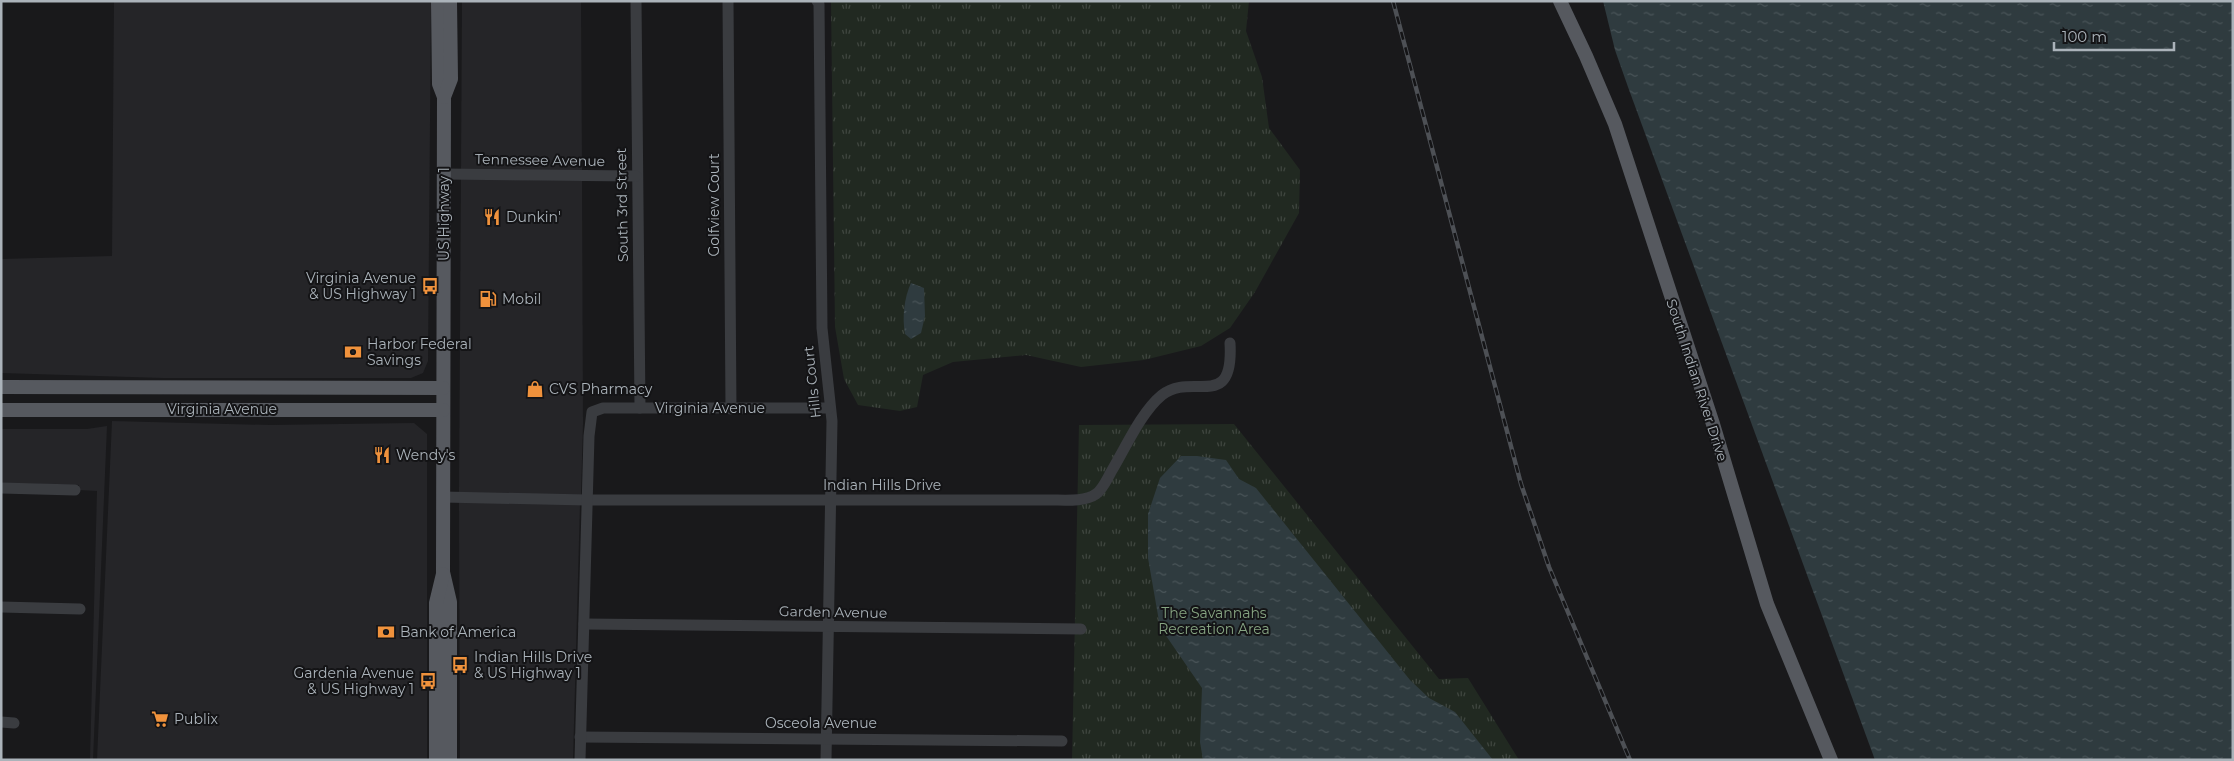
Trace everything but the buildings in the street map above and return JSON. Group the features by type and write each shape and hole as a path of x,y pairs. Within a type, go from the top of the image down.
{"main road":[{"name":"US Highway 1","path":"438,1 439,84 444,97"},
{"name":"US Highway 1","path":"436,758 436,603 443,572 444,97 450,79 450,1"},
{"name":"South Indian River Drive","path":"1560,1 1615,124 1713,424 1767,604 1830,760"},
{"name":"Virginia Avenue","path":"1,387 443,388"},
{"path":"80,408 112,400 123,394 128,387"},
{"name":"Virginia Avenue","path":"1,410 80,408 443,410"},
{"name":"US Highway 1","path":"443,572 450,602 450,760"}],"street":[{"name":"South 3rd Street","path":"636,1 636,176 640,408"},
{"name":"Golfview Court","path":"728,1 731,409"},
{"name":"Hills Court","path":"818,1 820,4 822,328 829,408 832,420 826,760"},
{"name":"Tennessee Avenue","path":"444,174 636,176"},
{"name":"Indian Hills Drive","path":"443,497 587,500 1085,499 1096,494 1105,483 1145,416 1162,394 1178,388 1215,386 1224,379 1229,369 1230,343"},
{"name":"Virginia Avenue","path":"587,500 592,412 603,408 829,408"},
{"path":"1,488 75,490"},
{"path":"580,760 587,500"},
{"path":"1,607 80,610"},
{"name":"Garden Avenue","path":"584,624 1081,629"},
{"path":"1,722 14,723"},
{"name":"Osceola Avenue","path":"580,737 1062,741"}],"shaded area":[{"path":"114,1 431,1 428,361 423,373 411,378 163,378 1,373 1,259 112,256"},
{"path":"462,1 581,1 582,171 461,170"},
{"path":"461,179 582,181 583,424 581,495 459,493"},
{"path":"112,421 270,425 414,423 427,434 427,760 97,760"},
{"path":"107,426 93,760 90,760 97,491 79,490 79,485 1,483 1,429 87,429"},
{"path":"459,502 580,504 573,760 460,760"}],"green space":[{"path":"831,1 1249,1 1246,31 1262,77 1269,128 1300,170 1299,213 1255,292 1230,328 1201,346 1144,360 1081,367 1026,355 953,362 923,375 917,407 900,411 858,405 844,379 835,327"},
{"name":"The Savannahs Recreation Area","path":"1234,424 1439,679 1468,678 1519,760 1072,760 1079,425"}],"water":[{"path":"1603,1 2233,1 2233,760 1875,760 1628,87 1615,50"},
{"path":"911,283 924,288 925,316 921,333 911,339 905,334 904,308"},
{"path":"1181,456 1226,460 1239,479 1256,488 1410,680 1429,698 1455,712 1493,760 1203,760 1200,742 1202,688 1160,627 1148,558 1148,514 1160,478"}],"railway":[{"path":"1393,1 1521,484 1549,567 1630,760"}],"place":[{"name":"Dunkin'","path":"492,217"},
{"name":"Virginia Avenue & US Highway 1","path":"430,286"},
{"name":"Mobil","path":"488,299"},
{"name":"Harbor Federal Savings","path":"353,352"},
{"name":"CVS Pharmacy","path":"535,389"},
{"name":"Wendy's","path":"382,455"},
{"name":"Bank of America","path":"386,632"},
{"name":"Indian Hills Drive & US Highway 1","path":"460,665"},
{"name":"Gardenia Avenue & US Highway 1","path":"428,681"},
{"name":"Publix","path":"160,719"}]}
